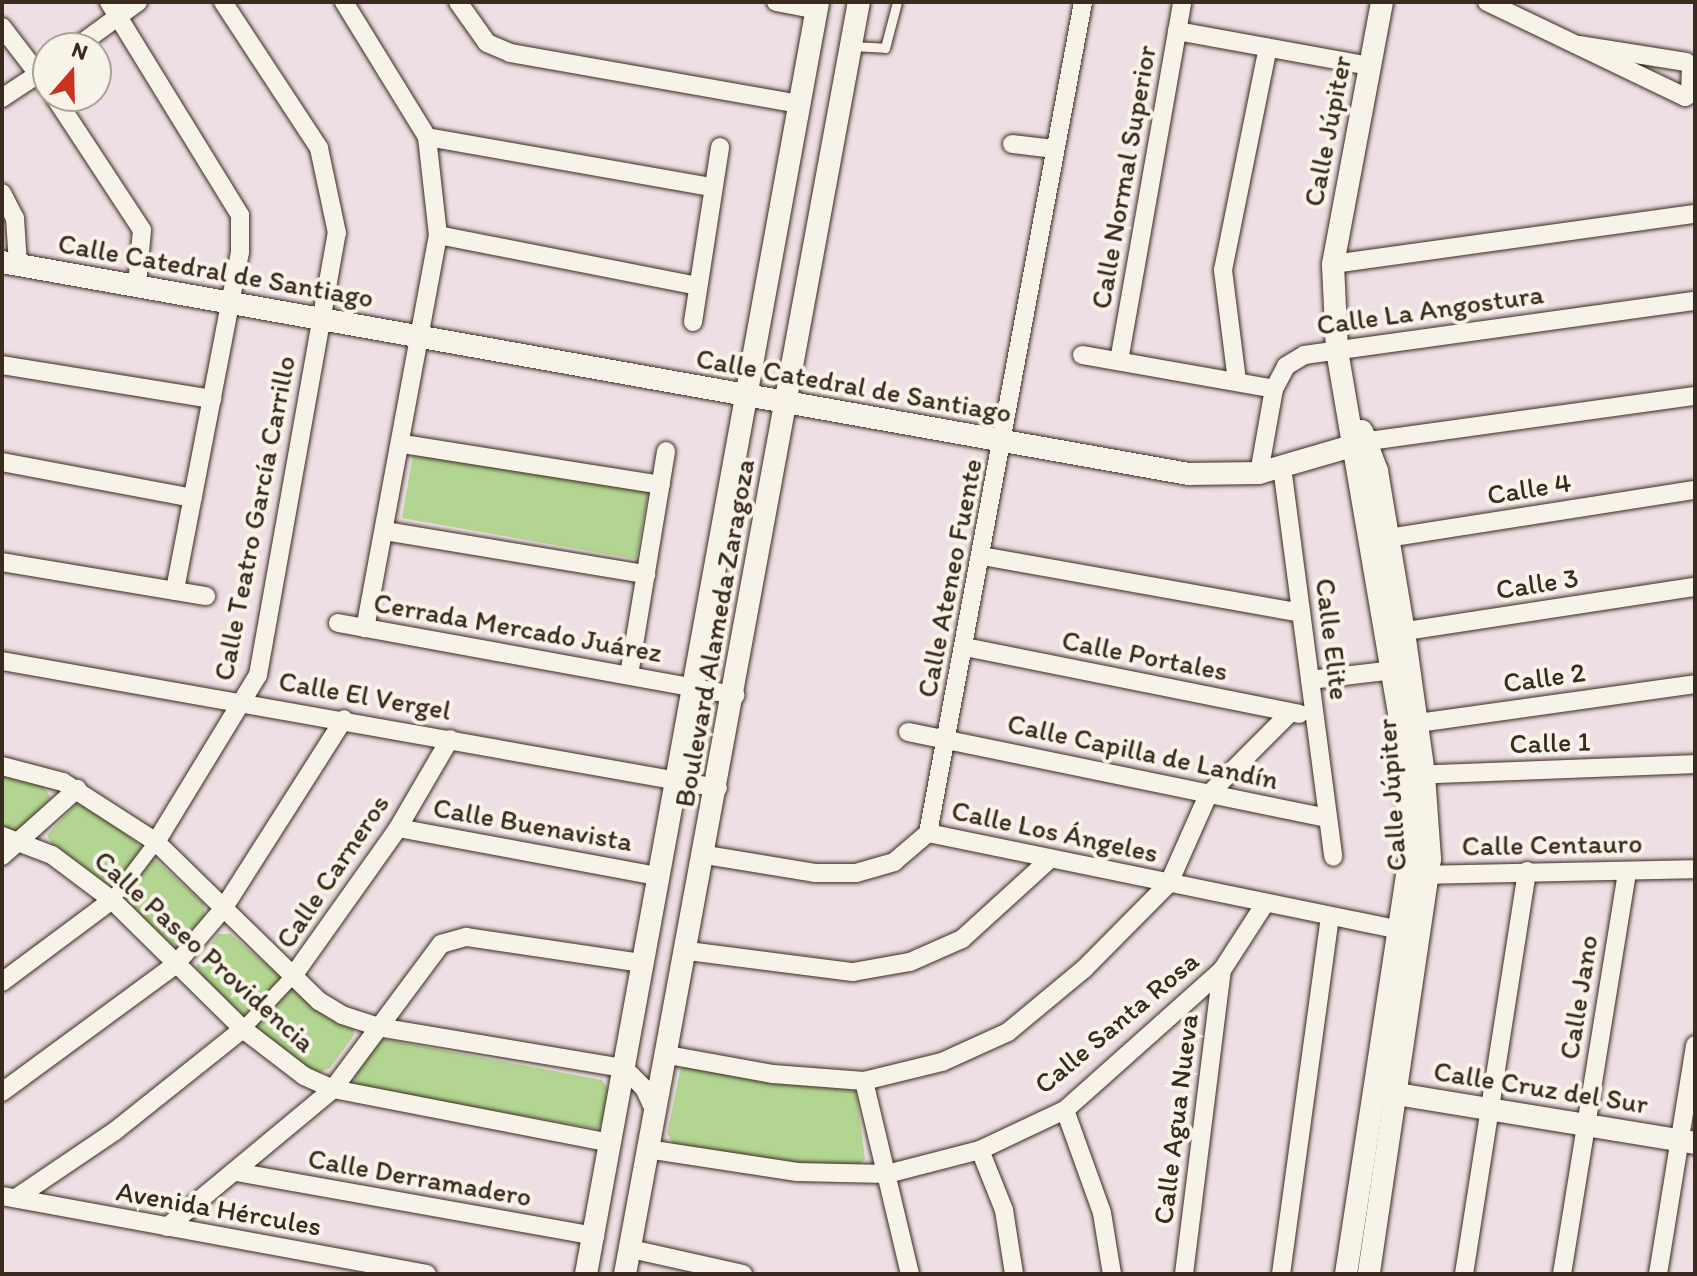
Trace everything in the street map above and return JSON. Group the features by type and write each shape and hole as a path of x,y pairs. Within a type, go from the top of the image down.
{"street":[{"path":"91,32 114,9 138,2"},
{"name":"Calle Teatro García Carrillo","path":"2,982 112,900 156,842 245,703 261,659 337,233 325,160 223,2"},
{"path":"345,2 427,137 438,235 403,444 365,628"},
{"path":"458,2 487,43 510,53 800,104"},
{"path":"776,2 817,6"},
{"name":"Boulevard Alameda Zaragoza","path":"625,1274 736,695 785,403 859,2"},
{"name":"Calle Ateneo Fuente","path":"928,833 1083,2"},
{"name":"Calle Normal Superior","path":"1119,361 1182,2"},
{"name":"Calle Júpiter","path":"1346,1274 1388,1093 1419,875 1416,775 1410,724 1381,539 1362,444 1351,414 1337,350 1333,264 1382,2"},
{"path":"1487,2 1685,97 1690,94 1689,63 1580,45"},
{"name":"Boulevard Alameda Zaragoza","path":"586,1274 817,6"},
{"path":"114,9 234,198 242,232 175,591"},
{"path":"2,27 32,61"},
{"path":"1177,31 1370,66"},
{"path":"1237,381 1223,270 1268,47"},
{"path":"2,98 32,83"},
{"path":"65,112 142,230 137,285"},
{"path":"427,137 712,187"},
{"path":"1012,144 1054,149"},
{"path":"693,322 720,147"},
{"path":"2,193 15,218 10,264"},
{"path":"1333,264 1695,214"},
{"path":"438,235 698,286"},
{"name":"Calle Catedral de Santiago","path":"10,264 1188,474 1259,473 1362,444 1695,396"},
{"name":"Calle La Angostura","path":"1259,473 1274,389 1286,366 1304,355 1695,301"},
{"path":"1082,355 1274,389"},
{"path":"2,365 212,399"},
{"path":"403,444 661,485"},
{"path":"629,675 666,451"},
{"path":"2,462 193,498"},
{"name":"Calle Elite","path":"1282,467 1333,857"},
{"name":"Calle 4","path":"1381,539 1695,490"},
{"path":"385,531 646,574"},
{"path":"982,556 1301,613"},
{"path":"2,562 206,596"},
{"name":"Calle 3","path":"1395,633 1695,587"},
{"name":"Cerrada Mercado Juárez","path":"338,623 736,695"},
{"name":"Calle Portales","path":"965,647 1314,716"},
{"name":"Calle El Vergel","path":"2,661 344,719 718,788"},
{"path":"1310,680 1401,669"},
{"name":"Calle 2","path":"1410,724 1695,684"},
{"path":"668,1055 773,1074 864,1081 942,1062 1008,1032 1084,969 1169,883 1208,795 1227,770 1290,713"},
{"path":"2,1092 176,964 223,909 344,719"},
{"name":"Calle Capilla de Landín","path":"908,732 1327,818"},
{"name":"Calle Carneros","path":"9,1197 115,1131 243,1029 293,976 398,828 450,739"},
{"name":"Calle 1","path":"1416,775 1695,764"},
{"path":"2,766 47,775 77,789 156,842 330,1009 378,1027 624,1068 644,1088 655,1112"},
{"path":"2,856 77,789"},
{"name":"Calle Buenavista","path":"398,828 658,876"},
{"name":"Calle Los Ángeles","path":"706,855 815,873 856,873 894,862 928,833 1264,905 1401,930"},
{"name":"Calle Paseo Providencia","path":"2,836 21,840 64,863 112,900 243,1029 293,1070 333,1089 611,1143"},
{"path":"688,951 853,972 910,962 962,939 1050,859"},
{"name":"Calle Centauro","path":"1419,875 1695,869"},
{"path":"1464,1274 1527,871"},
{"name":"Calle Jano","path":"1562,1274 1627,871"},
{"name":"Calle Júpiter","path":"1369,1274 1401,930 1419,875"},
{"name":"Calle Santa Rosa","path":"647,1149 797,1172 887,1174 980,1150 1065,1110 1222,970 1264,905"},
{"path":"1281,1274 1330,918"},
{"path":"167,1227 333,1089 433,952 451,938 642,963"},
{"name":"Calle Agua Nueva","path":"1184,1274 1222,970"},
{"path":"1658,1274 1688,1141 1695,1045"},
{"path":"864,1081 910,1274"},
{"name":"Calle Cruz del Sur","path":"1388,1093 1688,1141"},
{"path":"1065,1110 1102,1213 1112,1274"},
{"path":"980,1150 1004,1210 1014,1274"},
{"name":"Calle Derramadero","path":"236,1172 595,1236"},
{"name":"Avenida Hércules","path":"9,1197 427,1274"},
{"path":"631,1249 743,1274"}],"lane":[{"path":"851,46 885,48 897,2"}],"green space":[{"path":"414,449 648,490 636,559 402,518"},
{"path":"2,772 43,785 51,798 18,833 2,828"},
{"path":"76,804 89,806 135,841 204,904 205,916 178,948 166,947 91,872 54,848 47,835"},
{"path":"218,934 230,934 316,1005 353,1026 354,1035 330,1068 320,1072 293,1062 212,990 196,967"},
{"path":"382,1039 602,1080 609,1091 604,1120 597,1129 355,1086 354,1073"},
{"path":"681,1067 856,1091 865,1159 856,1167 837,1170 675,1146 667,1134"}]}
